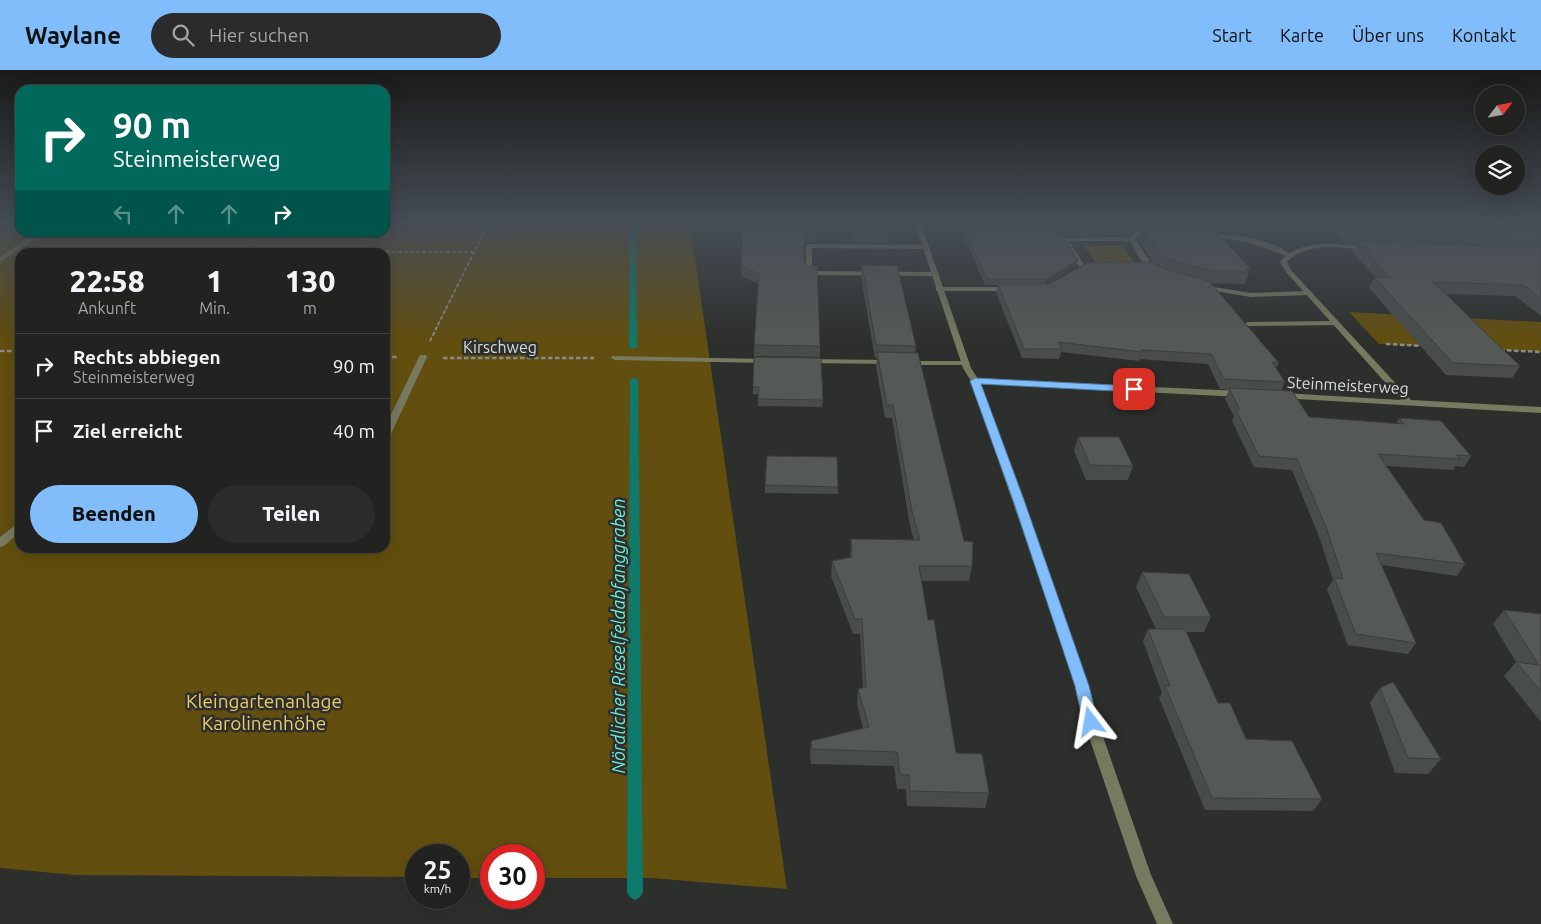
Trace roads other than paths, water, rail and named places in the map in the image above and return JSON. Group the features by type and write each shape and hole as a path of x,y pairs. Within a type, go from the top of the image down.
{"street":[{"path":"810,264 810,273 935,274"},
{"path":"932,264 966,364 975,381 1018,500 1082,686 1091,722 1144,876 1165,924"},
{"path":"1080,264 1083,268"},
{"path":"1284,264 1288,271 1409,403"},
{"path":"1140,267 1150,267 1165,275"},
{"path":"1065,279 1083,268 1092,268"},
{"path":"1193,284 1250,295 1309,293"},
{"path":"939,289 1017,289"},
{"path":"1248,324 1336,323"},
{"path":"390,425 422,357"},
{"path":"615,358 782,361"},
{"path":"802,361 966,364"},
{"path":"975,381 1256,395"},
{"name":"Steinmeisterweg","path":"1276,396 1541,410"},
{"path":"0,543 15,532"}],"waterway":[{"name":"Nördlicher Rieselfeldabfanggraben","path":"633,264 633,347"},
{"name":"Nördlicher Rieselfeldabfanggraben","path":"634,380 635,892"}],"park label":[{"name":"Kleingartenanlage Karolinenhöhe","path":"264,712"}]}
